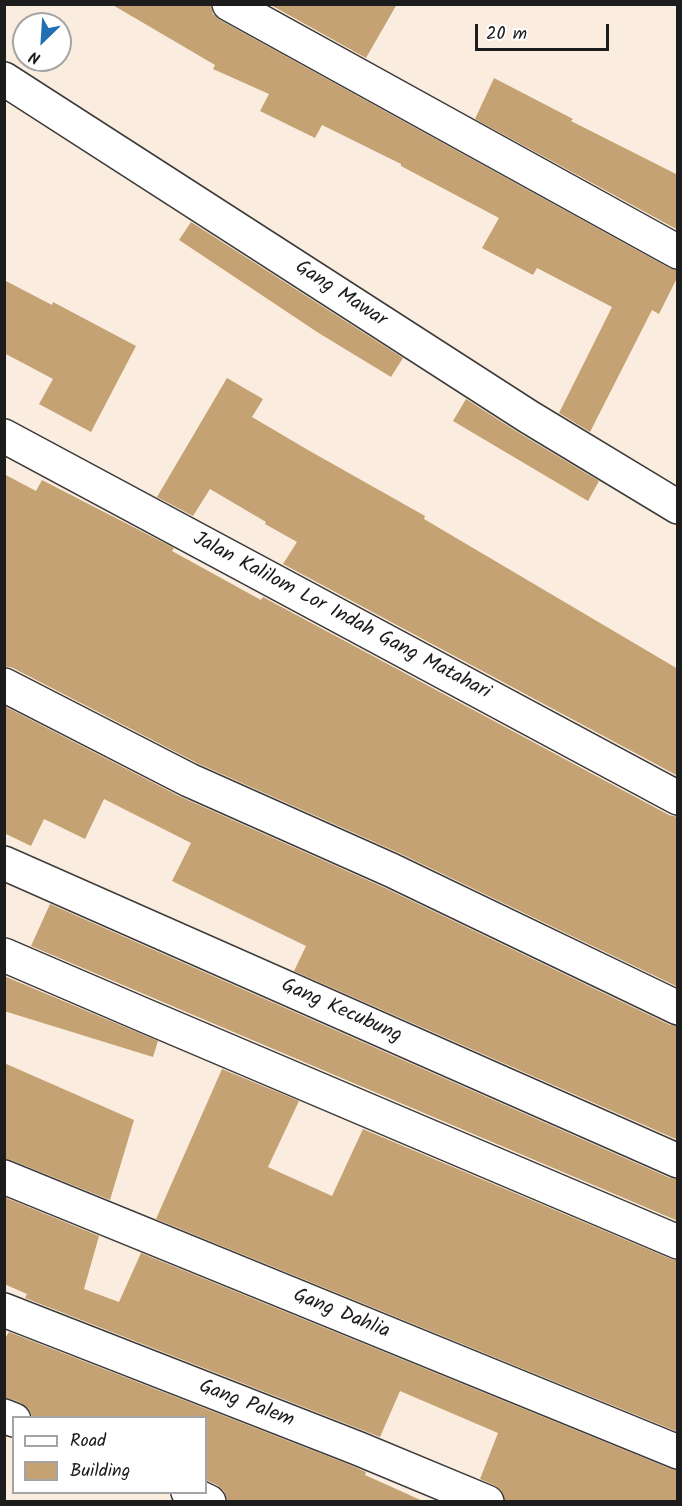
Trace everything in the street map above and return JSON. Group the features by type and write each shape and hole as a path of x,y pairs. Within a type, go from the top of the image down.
{"street":[{"path":"229,4 678,252"},
{"name":"Gang Mawar","path":"4,79 529,417 678,507"},
{"name":"Jalan Kalilom Lor Indah Gang Matahari","path":"4,436 678,798"},
{"path":"4,685 189,780 391,870 678,1008"},
{"name":"Gang Kecubung","path":"4,863 678,1161"},
{"path":"4,955 678,1242"},
{"name":"Gang Dahlia","path":"4,1177 678,1452"},
{"name":"Gang Palem","path":"4,1310 357,1448 487,1502"},
{"path":"192,1494 209,1502"}],"building":[{"path":"111,4 210,4 213,14 220,20 678,271 678,276 659,314 652,310 590,432 559,413 612,307 537,268 533,275 482,248 499,218 401,164 322,125 315,138 260,111 269,94 213,69 215,65"},
{"path":"269,4 397,4 366,58"},
{"path":"494,78 573,119 571,121 678,175 678,230 475,119"},
{"path":"191,222 403,358 391,377 317,332 179,240"},
{"path":"4,280 52,305 53,302 136,346 91,432 39,404 53,379 4,353"},
{"path":"227,378 263,399 252,417 425,516 424,519 678,669 678,776 283,564 297,542 210,489 193,516 157,497"},
{"path":"466,399 599,481 588,501 453,421"},
{"path":"4,474 36,491 42,480 174,548 172,551 261,600 263,597 669,815 678,817 678,987 399,853 197,763 13,668 4,666"},
{"path":"4,706 181,797 383,887 670,1025 678,1026 678,1140 294,971 306,946 172,881 191,843 104,799 85,839 44,819 31,846 4,833"},
{"path":"50,904 670,1178 678,1179 678,1221 31,946"},
{"path":"4,976 158,1041 153,1057 4,1011"},
{"path":"4,1063 134,1120 110,1200 4,1159"},
{"path":"222,1069 299,1101 268,1167 332,1196 363,1129 678,1260 678,1432 156,1219"},
{"path":"4,1197 99,1236 84,1289 119,1302 141,1253 678,1470 678,1502 505,1502 501,1490 480,1479 498,1433 400,1391 380,1437 25,1298 27,1294 4,1284"},
{"path":"9,1332 350,1465 366,1472 365,1475 425,1502 228,1502 224,1491 207,1480 207,1416 32,1416 29,1409 21,1403 4,1398 4,1340"}]}
